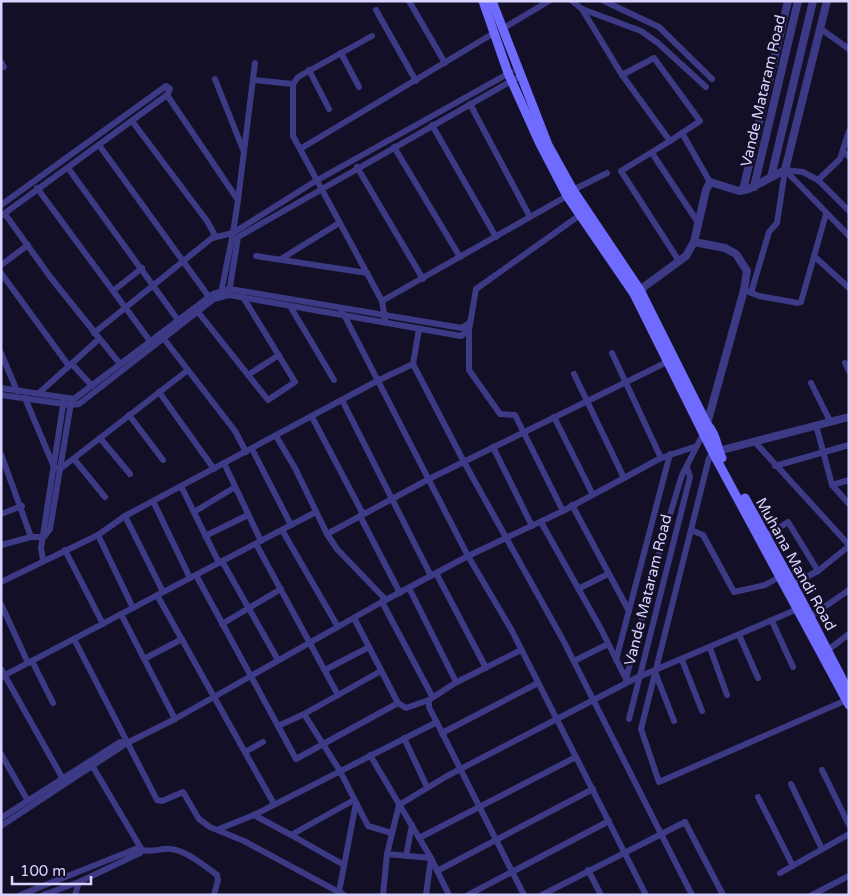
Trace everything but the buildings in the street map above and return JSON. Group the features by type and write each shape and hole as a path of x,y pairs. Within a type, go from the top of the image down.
{"main road":[{"path":"484,1 498,31 514,74 580,215 637,292 667,362 703,434 716,452 780,576 802,607 848,699"},
{"path":"492,1 498,31"},
{"path":"570,193 637,292 706,424 717,439 716,452"},
{"name":"Vande Mataram Road","path":"703,434 706,424"},
{"name":"Muhana Mandi Road","path":"716,452 793,584 802,607 810,617 846,680 848,699"}],"street":[{"path":"410,1 445,63"},
{"path":"300,149 549,1"},
{"path":"572,1 582,9 641,31 658,43 706,87"},
{"path":"604,1 659,27 712,79"},
{"path":"743,190 788,1"},
{"name":"Vande Mataram Road","path":"754,187 798,1"},
{"name":"Vande Mataram Road","path":"771,177 813,1"},
{"path":"826,214 801,302 769,298 748,291 769,232 777,223 785,170 827,1"},
{"path":"582,9 622,75 670,141"},
{"path":"376,10 416,81"},
{"path":"821,29 848,46"},
{"path":"372,36 298,77 293,84 293,136 382,301 385,320"},
{"path":"341,53 359,87"},
{"path":"622,75 654,58 700,122 621,172 679,261"},
{"path":"229,292 255,63"},
{"path":"309,70 330,109"},
{"path":"94,333 216,237 236,235 470,104 514,74"},
{"path":"1,388 39,393 79,404 221,293 236,235 317,181 514,74"},
{"path":"215,79 244,153"},
{"path":"253,80 293,84"},
{"path":"1,205 166,86 171,91 167,96 3,215 120,364"},
{"path":"167,96 238,200"},
{"path":"470,104 530,217"},
{"path":"132,121 207,221 216,237"},
{"path":"432,125 496,237"},
{"path":"818,180 840,158 849,131"},
{"path":"682,133 710,182 743,190 754,187 785,170 803,172 818,180 849,211"},
{"path":"99,145 209,297"},
{"path":"394,147 460,257"},
{"path":"843,151 849,157"},
{"path":"652,152 699,224"},
{"path":"358,167 423,279"},
{"path":"68,168 178,320"},
{"path":"785,170 849,236"},
{"path":"382,301 608,172"},
{"path":"33,182 150,342"},
{"path":"637,292 686,256 694,242 706,190 710,182"},
{"path":"563,511 525,431 515,415 500,414 471,374 468,365 469,326 476,289 580,215"},
{"path":"281,259 340,223"},
{"name":"Vande Mataram Road","path":"694,242 701,245 719,245 736,254 747,272 748,291 706,424"},
{"path":"1,265 28,246"},
{"path":"256,256 366,273"},
{"path":"815,257 849,288"},
{"path":"113,291 142,268"},
{"path":"1,273 71,365 92,386"},
{"path":"229,292 244,297 290,306 343,312"},
{"path":"57,468 71,403 209,297 229,292 343,312 419,329 461,336 469,326"},
{"path":"198,312 268,400 295,382 244,297"},
{"path":"290,306 334,380"},
{"path":"343,312 468,556 499,607 646,895"},
{"path":"385,320 462,328 469,326"},
{"path":"419,329 414,364 464,462 574,661 692,895"},
{"path":"39,393 99,339"},
{"path":"164,339 249,450 291,525"},
{"path":"1,353 16,390 22,398 57,468"},
{"path":"612,353 661,458"},
{"path":"248,375 278,355"},
{"path":"327,534 429,479 667,362"},
{"path":"845,363 849,371"},
{"path":"1,582 98,535 125,516 377,381 414,364"},
{"path":"57,468 74,459 188,370"},
{"path":"574,374 624,478"},
{"path":"811,383 830,421"},
{"path":"159,392 214,468"},
{"path":"1,395 63,401"},
{"path":"342,400 393,499 486,668"},
{"path":"43,560 41,548 44,537 50,529 63,401"},
{"path":"130,415 164,460"},
{"path":"312,417 400,593"},
{"path":"554,417 592,493"},
{"path":"848,699 659,782 641,729 709,458 716,452 849,417"},
{"path":"816,425 832,485 849,504"},
{"name":"Vande Mataram Road","path":"626,681 665,531 682,475 703,434"},
{"path":"276,436 295,468 327,534 337,549 384,601 431,698 429,707 436,722 524,895"},
{"path":"100,438 130,474"},
{"path":"754,441 848,542 818,571 793,584"},
{"path":"776,466 849,445"},
{"path":"1,826 127,743 175,719 384,601 468,556 563,511 592,493 661,458 697,446"},
{"path":"493,447 532,526"},
{"path":"1,454 22,506 31,537"},
{"path":"616,660 670,454"},
{"path":"74,459 105,497"},
{"path":"224,463 258,542 281,589 338,695"},
{"name":"Vande Mataram Road","path":"629,719 690,477 687,467"},
{"path":"832,485 849,480"},
{"path":"181,486 205,536 278,660"},
{"path":"194,512 235,487"},
{"path":"153,501 296,759 398,703"},
{"path":"1,514 22,506"},
{"path":"572,506 629,611"},
{"path":"63,779 3,674 30,662 316,512"},
{"path":"205,536 248,515"},
{"path":"125,516 182,639 274,804"},
{"path":"541,522 608,644 626,681"},
{"path":"766,536 788,522 818,571"},
{"path":"282,530 338,627"},
{"path":"691,530 702,535 734,592 765,585 780,576"},
{"path":"98,535 133,608"},
{"path":"1,546 31,537 44,537"},
{"path":"65,550 103,624"},
{"path":"578,589 608,574"},
{"path":"409,588 456,682"},
{"path":"222,624 281,589"},
{"path":"810,617 849,590"},
{"path":"1,604 53,703"},
{"path":"383,895 387,854 399,805 427,787 594,700 626,681 682,660 802,607"},
{"path":"121,614 175,719"},
{"path":"354,618 398,703 411,708 456,682 521,650"},
{"path":"772,621 793,667"},
{"path":"828,650 849,634"},
{"path":"739,635 758,678"},
{"path":"74,639 157,800 183,792 199,819 210,827 219,829 342,894 344,865 355,801"},
{"path":"144,659 182,639"},
{"path":"574,661 608,644"},
{"path":"325,670 369,646"},
{"path":"710,648 727,695"},
{"path":"682,660 702,711"},
{"path":"278,726 304,714 382,671"},
{"path":"655,671 674,721"},
{"path":"442,733 538,683"},
{"path":"304,714 322,746 340,771 368,826 392,832"},
{"path":"219,829 254,815 436,722"},
{"path":"404,738 427,787"},
{"path":"1,818 120,742 127,743"},
{"path":"245,752 263,742"},
{"path":"1,754 28,801"},
{"path":"370,755 431,858 449,895"},
{"path":"419,838 576,757"},
{"path":"93,767 142,850"},
{"path":"822,770 849,825"},
{"path":"791,784 822,850"},
{"path":"437,871 593,789"},
{"path":"758,797 793,866"},
{"path":"291,835 355,801"},
{"path":"254,815 344,865"},
{"path":"468,895 609,821"},
{"path":"542,895 685,822 723,895"},
{"path":"406,856 412,825"},
{"path":"780,873 849,834"},
{"path":"20,895 138,848 154,852 165,848 179,851 210,870 217,875 218,880 214,895"},
{"path":"44,895 79,882 140,853 142,850"},
{"path":"387,854 431,858"},
{"path":"426,895 431,858"},
{"path":"588,870 601,895"},
{"path":"812,895 849,877"},
{"path":"75,895 79,882"},
{"path":"556,887 560,895"}]}
